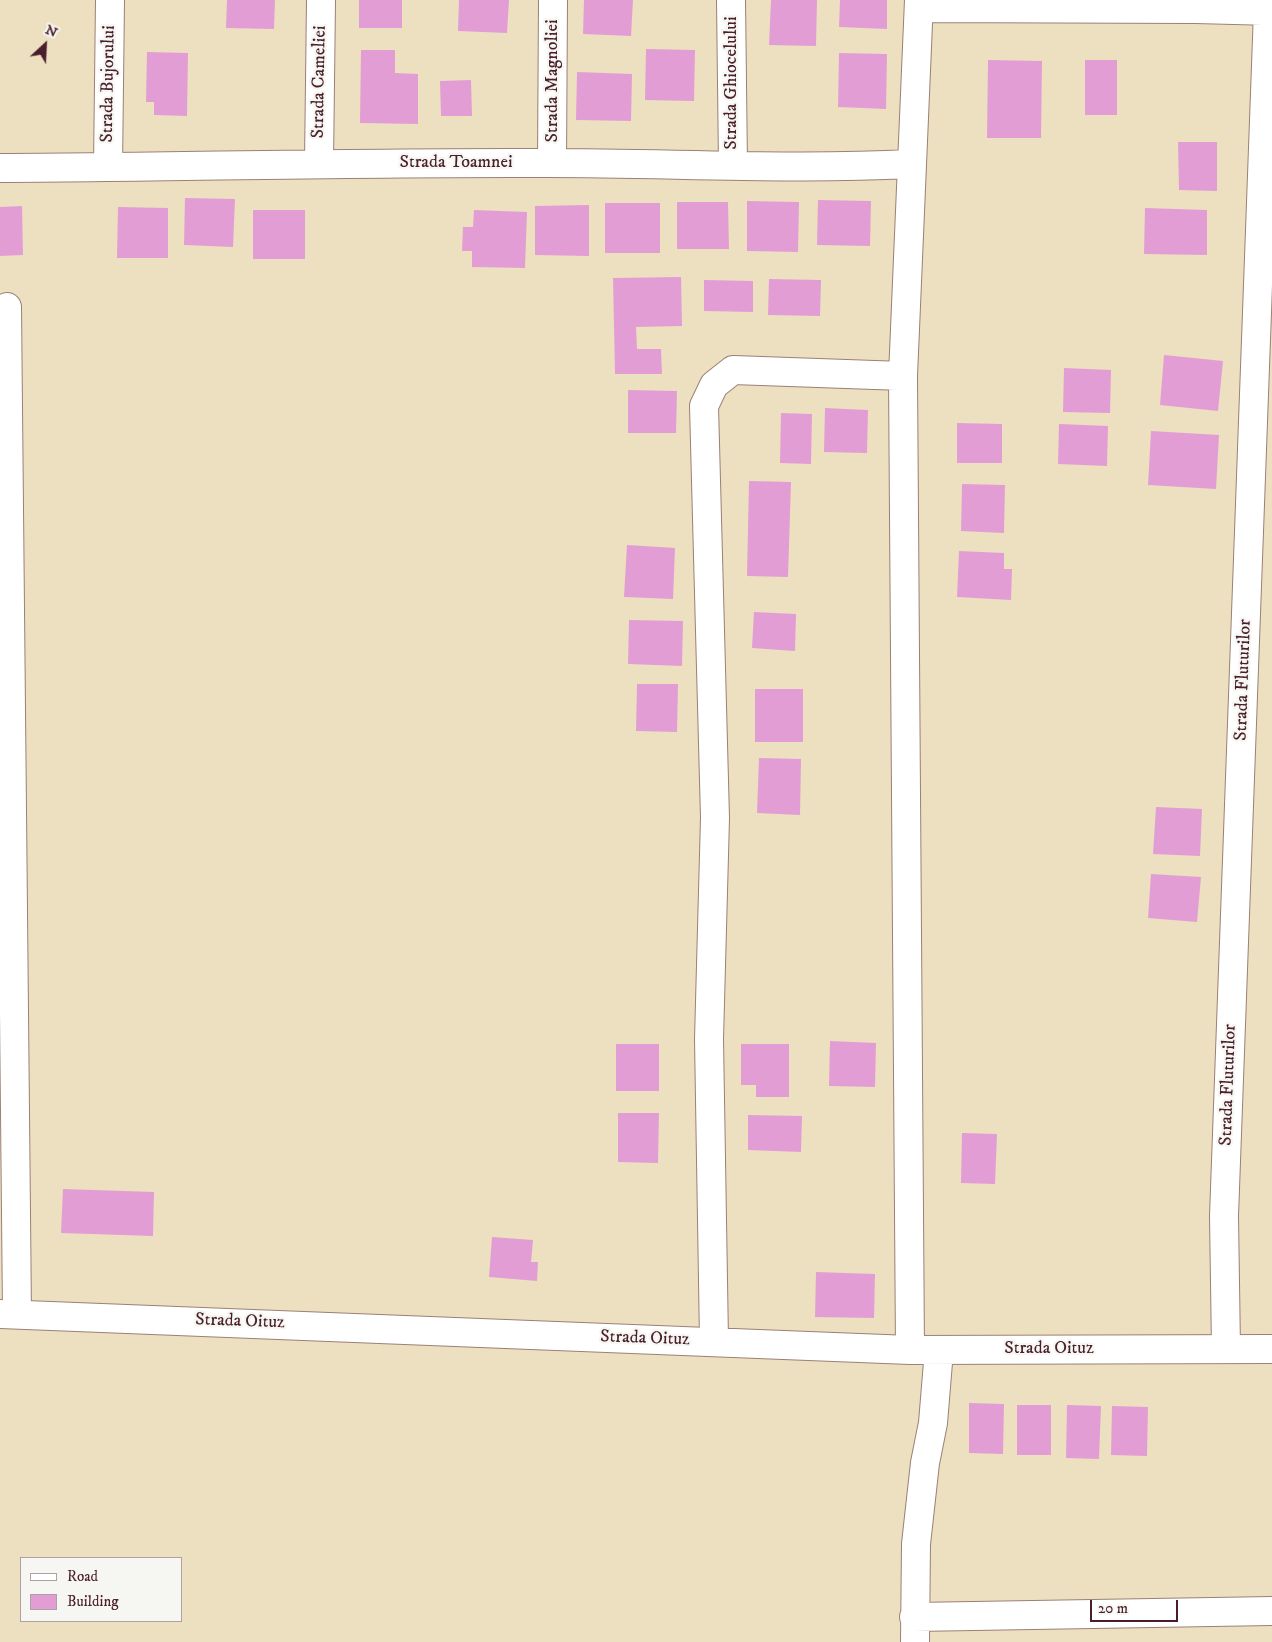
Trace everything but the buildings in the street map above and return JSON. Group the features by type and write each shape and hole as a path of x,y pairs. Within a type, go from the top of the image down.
{"street":[{"name":"Strada Bujorului","path":"108,167 110,0"},
{"name":"Strada Cameliei","path":"319,163 321,0"},
{"name":"Strada Magnoliei","path":"552,163 553,0"},
{"name":"Strada Ghiocelului","path":"731,0 732,165"},
{"name":"Strada Fluturilor","path":"919,4 1196,4 1270,11 1225,1196 1226,1349"},
{"path":"910,1350 904,376 911,164 919,4"},
{"name":"Strada Toamnei","path":"0,168 319,163 911,164"},
{"path":"7,307 9,1314"},
{"path":"714,1341 709,1039 715,818 704,406 714,385 733,370 904,376"},
{"name":"Strada Oituz","path":"9,1314 910,1350 1272,1349"},
{"path":"939,1350 933,1423 925,1463 916,1544 914,1630 1272,1611"}]}
